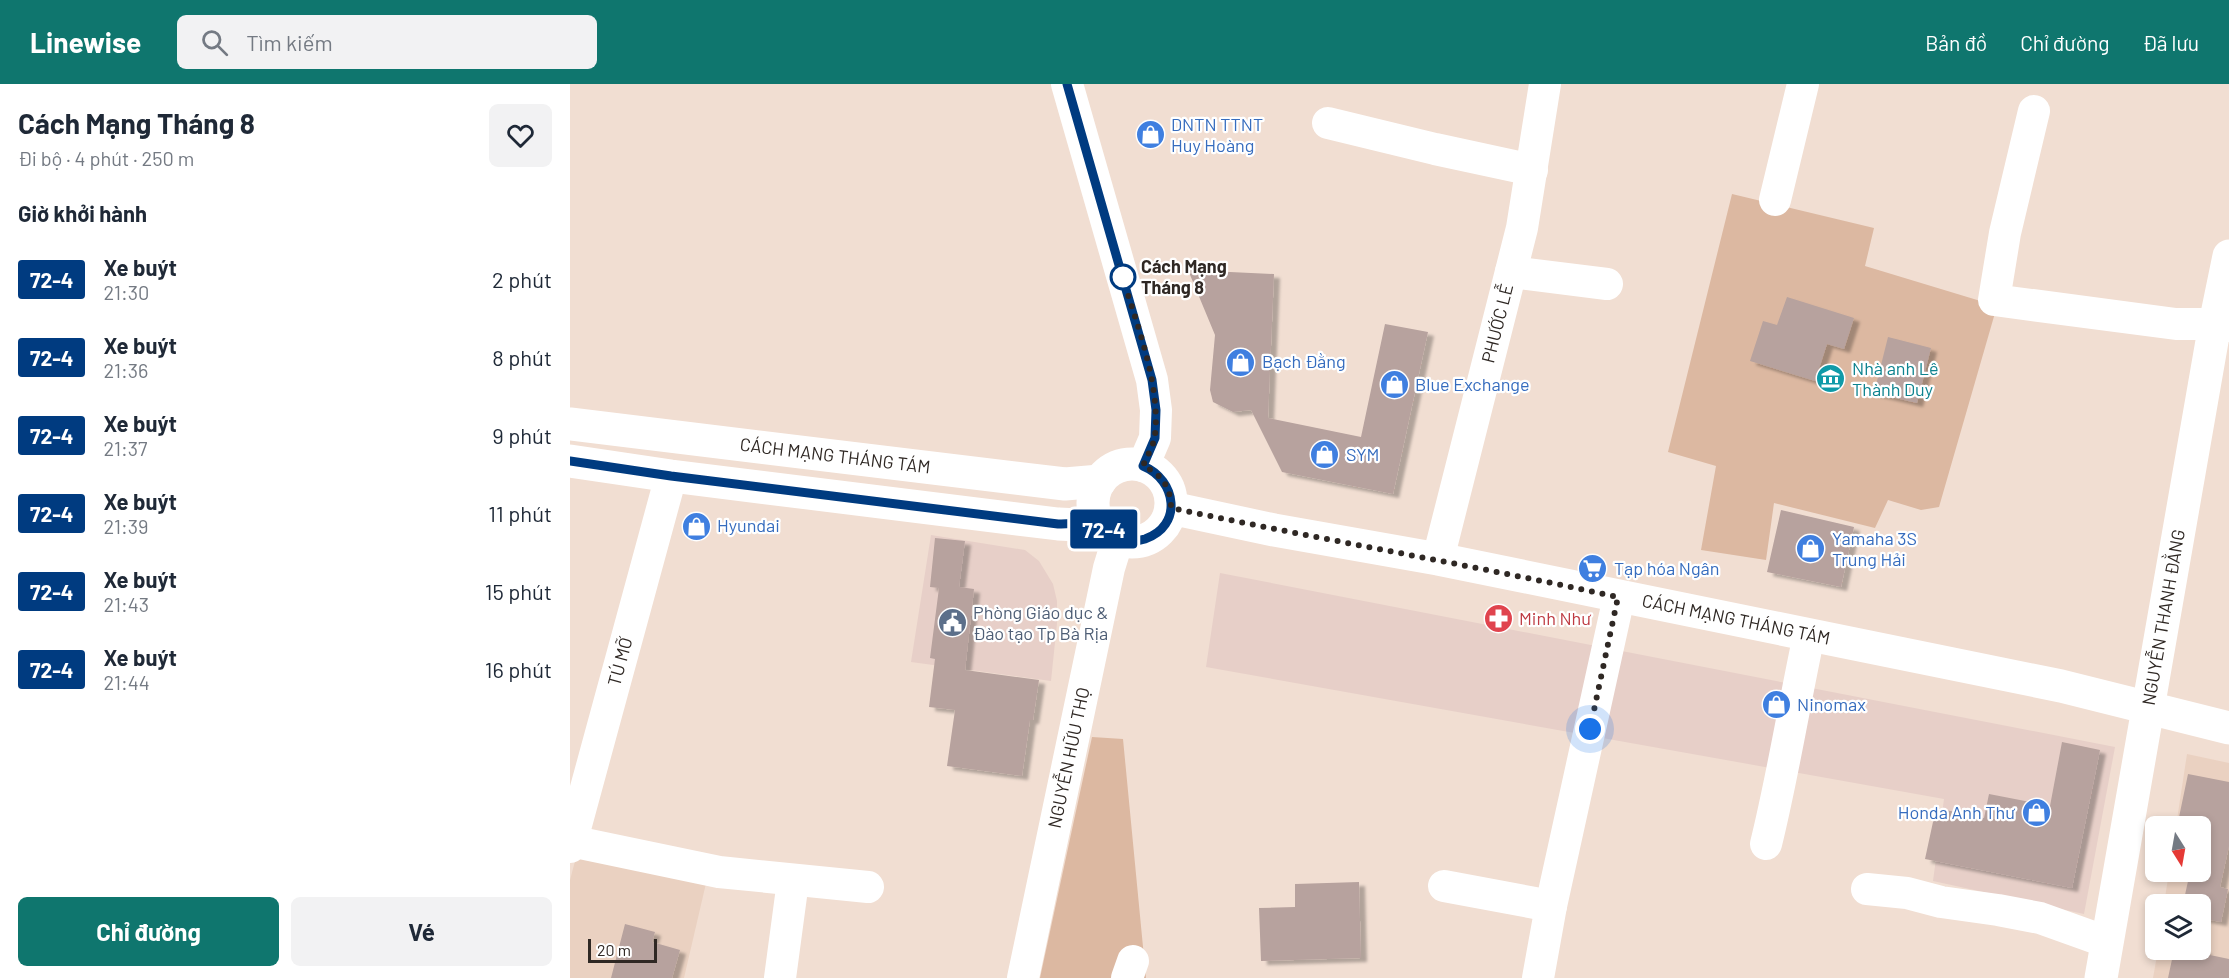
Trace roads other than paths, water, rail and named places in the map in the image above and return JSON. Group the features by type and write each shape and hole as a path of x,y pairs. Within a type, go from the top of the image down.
{"main road":[{"name":"NGUYỄN THANH ĐẰNG","path":"2101,978 2149,707 2222,325 2229,256"},
{"name":"CÁCH MẠNG THÁNG TÁM","path":"570,424 1065,484 1100,481"},
{"path":"570,461 671,476 1058,524 1109,532 1137,541 1156,534 1163,526 1171,508 1169,490 1165,482 1151,469 1135,464 1119,466 1100,481 1093,503 1096,519 1109,532"},
{"name":"CÁCH MẠNG THÁNG TÁM","path":"1171,508 1274,530 1438,559 2061,686 2229,728"}],"street":[{"path":"1067,84 1152,380 1156,410 1155,438 1143,466"},
{"name":"PHƯỚC LỄ","path":"1438,559 1522,228 1545,84"},
{"path":"1775,201 1803,84"},
{"path":"2034,111 2005,233 1994,300 2176,324 2222,325"},
{"path":"1328,123 1532,170"},
{"path":"1511,272 1607,284"},
{"name":"TÚ MỠ","path":"571,843 671,476"},
{"name":"NGUYỄN HỮU THỌ","path":"1023,978 1109,568 1109,532"},
{"path":"1538,978 1551,906 1618,597"},
{"path":"1766,844 1780,786 1809,635"},
{"path":"571,843 719,872 868,887"},
{"path":"780,978 793,881"},
{"path":"1444,886 1551,906"},
{"path":"1867,889 1907,893 1941,902 2040,918 2107,942"}],"place":[{"name":"DNTN TTNT Huy Hoàng","path":"1150,135"},
{"name":"Cách Mạng Tháng 8","path":"1123,277"},
{"name":"Bạch Đằng","path":"1241,362"},
{"name":"Nhà anh Lê Thành Duy","path":"1831,379"},
{"name":"Blue Exchange","path":"1394,385"},
{"name":"SYM","path":"1325,455"},
{"name":"Hyundai","path":"696,526"},
{"name":"Yamaha 3S Trung Hải","path":"1811,549"},
{"name":"Tạp hóa Ngân","path":"1593,569"},
{"name":"Minh Như","path":"1498,619"},
{"name":"Phòng Giáo dục & Đào tạo Tp Bà Rịa","path":"952,623"},
{"name":"Ninomax","path":"1776,705"},
{"name":"Honda Anh Thư","path":"2036,813"}]}
